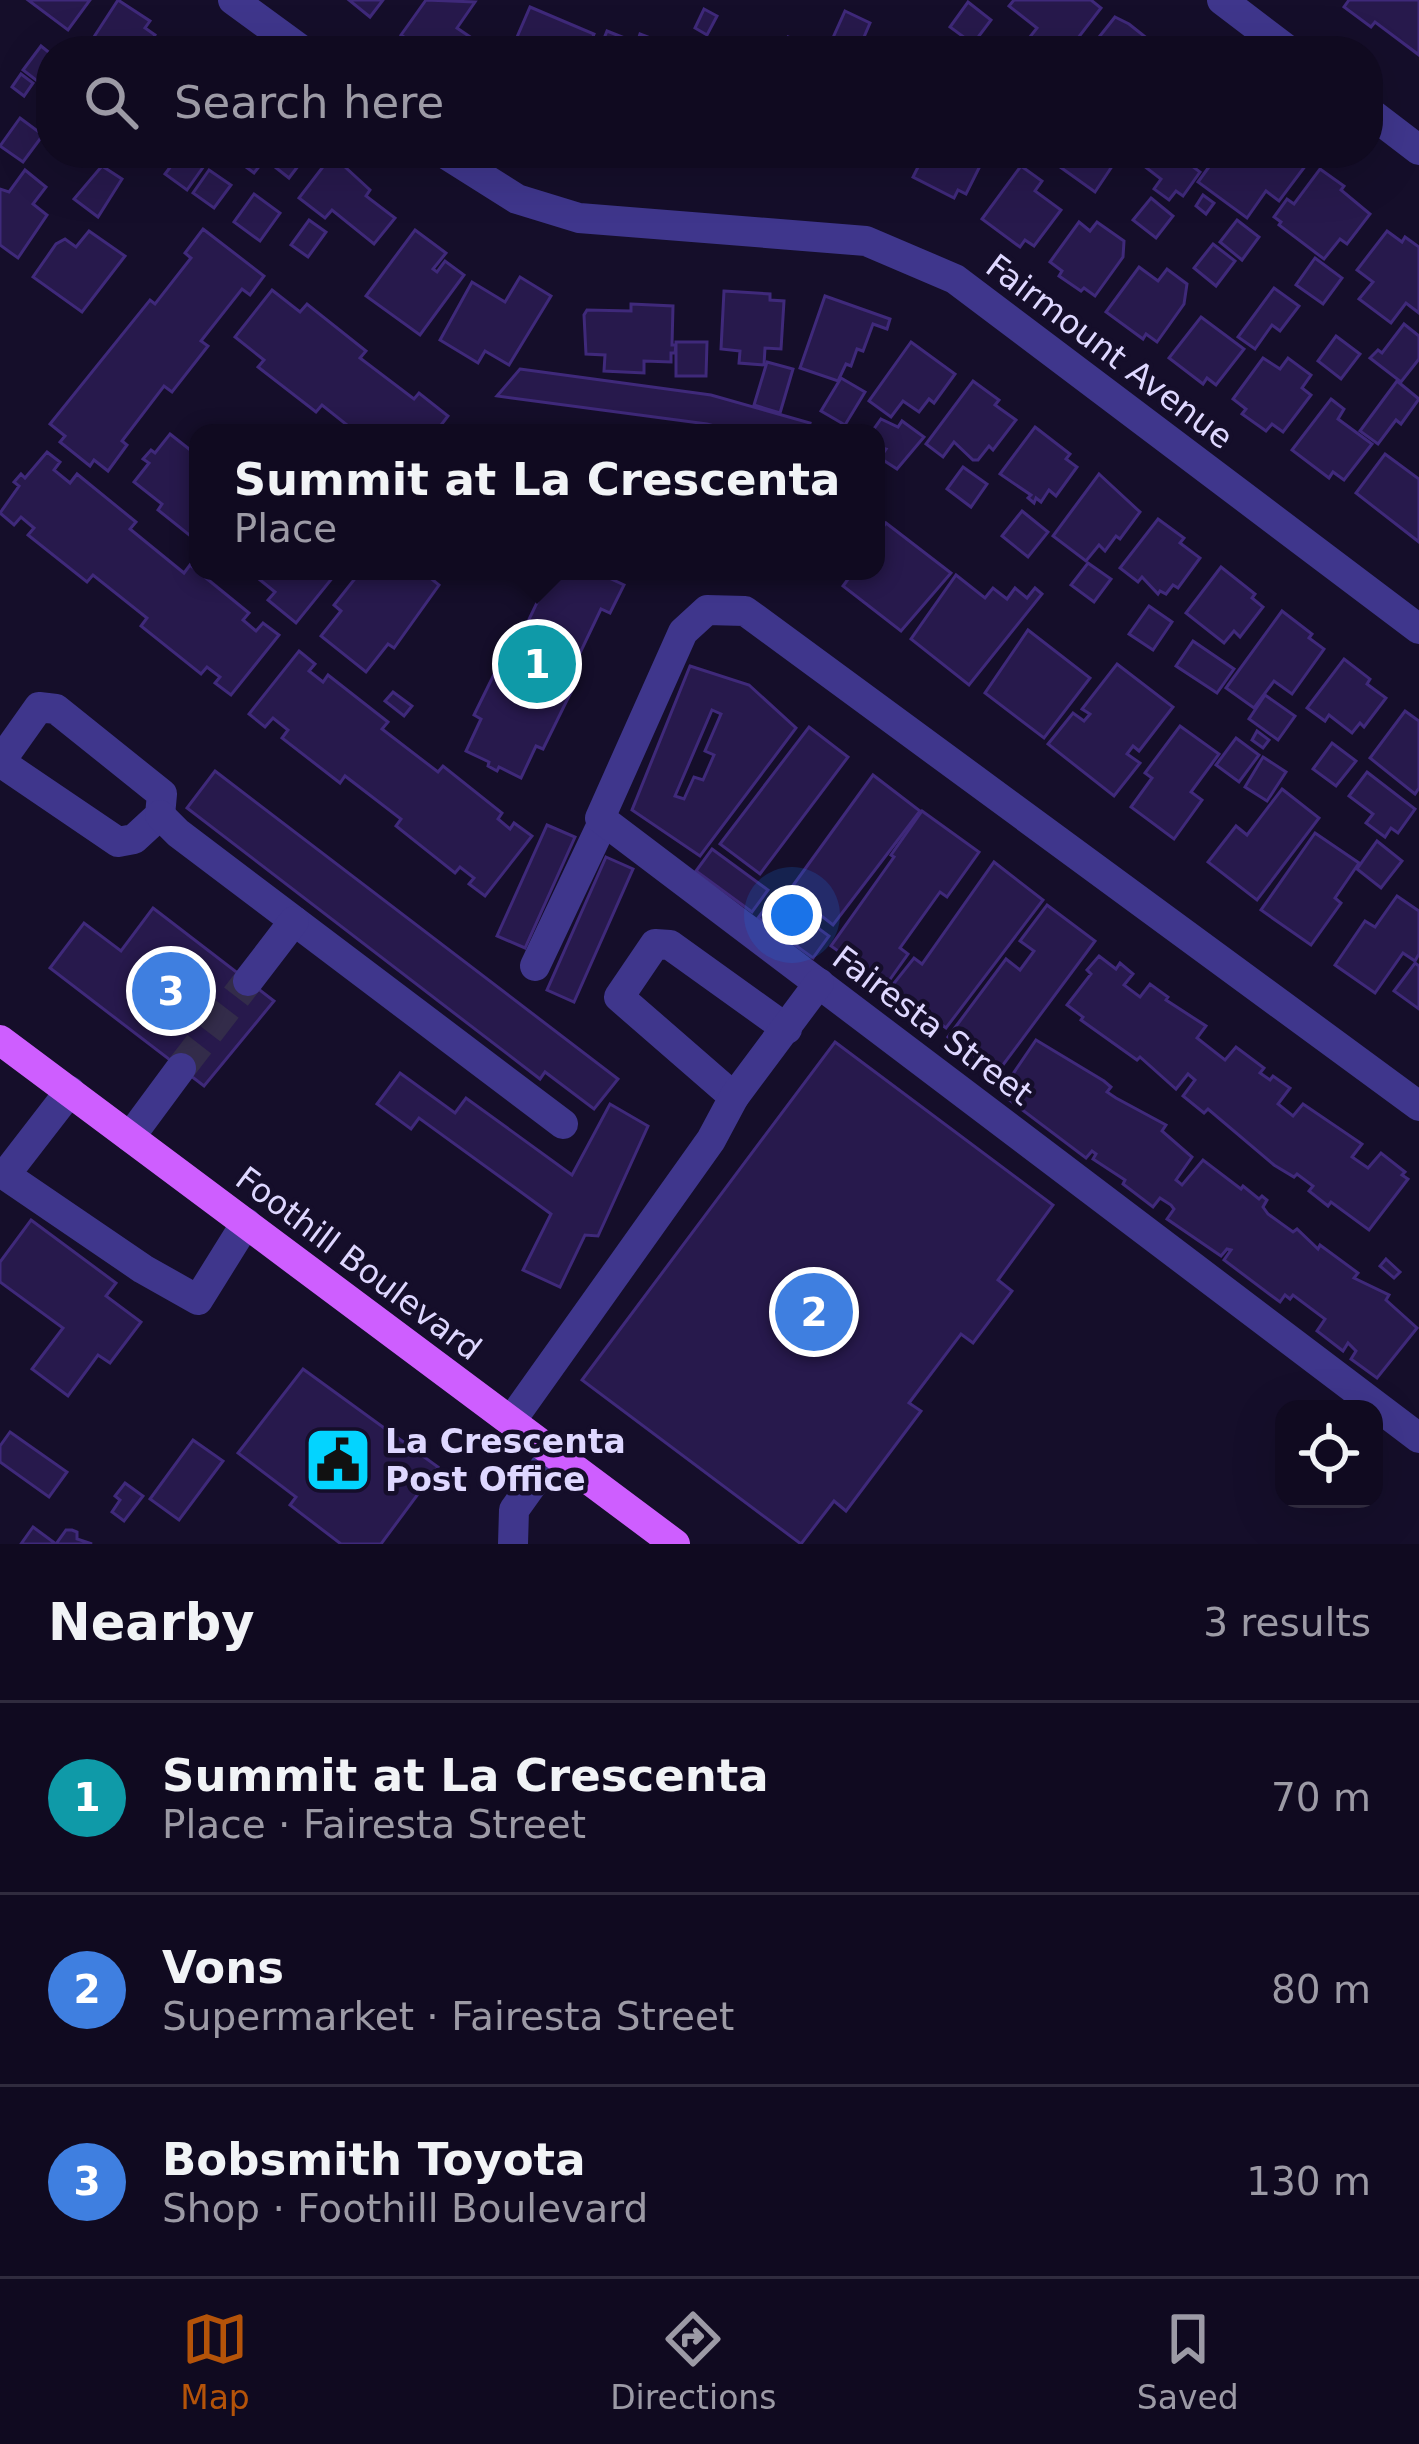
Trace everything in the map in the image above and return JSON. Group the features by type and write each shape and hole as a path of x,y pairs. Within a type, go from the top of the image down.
{"main road":[{"name":"Foothill Boulevard","path":"0,1040 675,1544"}],"street":[{"path":"233,0 282,36"},
{"path":"1222,0 1269,36"},
{"path":"1383,122 1419,150"},
{"name":"Fairmount Avenue","path":"468,168 517,199 579,218 866,241 955,279 1419,628"},
{"path":"536,966 683,632 707,610 745,611 1419,1106"},
{"path":"39,707 56,709 162,794 160,815 134,839 118,842 0,762 39,707"},
{"path":"160,815 563,1124"},
{"name":"Fairesta Street","path":"604,820 1419,1438"},
{"path":"248,981 295,921"},
{"path":"734,1097 620,997 655,944 670,945 787,1028"},
{"path":"511,1421 711,1141 734,1097 819,983"},
{"path":"130,1137 182,1068"},
{"path":"70,1091 5,1175 143,1269 198,1300 246,1223"},
{"path":"513,1544 514,1510 554,1454"}],"building":[{"path":"28,0 90,0 68,30"},
{"path":"118,0 150,21 145,28 155,35 154,36 95,36"},
{"path":"349,0 383,0 370,17"},
{"path":"426,0 475,2 457,28 469,36 401,35"},
{"path":"1014,0 1091,0 1101,8 1080,36 1031,36 1037,28 1009,6"},
{"path":"1349,0 1419,0 1419,55 1375,22 1371,27 1344,7"},
{"path":"968,2 991,20 979,36 962,36 950,27"},
{"path":"530,7 594,34 593,36 517,36"},
{"path":"704,9 717,16 707,35 695,28"},
{"path":"845,11 870,23 864,36 834,36"},
{"path":"1115,17 1144,36 1100,36"},
{"path":"36,53 36,80 23,70"},
{"path":"21,74 33,83 24,96 12,87"},
{"path":"20,118 36,130 36,144 23,162 0,146"},
{"path":"100,168 122,179 98,217 74,199"},
{"path":"170,168 202,168 187,190 165,174"},
{"path":"276,168 297,168 289,178"},
{"path":"322,168 346,168 370,190 366,196 395,218 374,244 332,210 325,218 299,198"},
{"path":"918,168 979,168 966,194 958,190 954,198 913,177"},
{"path":"1020,168 1042,181 1035,191 1061,210 1034,246 1025,240 1020,247 982,219"},
{"path":"1062,168 1111,168 1095,192"},
{"path":"1147,168 1200,172 1183,196 1176,191 1169,200 1154,189 1161,179"},
{"path":"1208,168 1304,168 1279,201 1266,191 1247,218 1198,182"},
{"path":"1320,169 1370,214 1347,244 1340,239 1324,259 1274,217 1287,199 1294,204"},
{"path":"25,170 46,187 33,204 47,215 18,258 0,245 0,189 9,192"},
{"path":"209,170 231,185 214,208 193,193"},
{"path":"254,194 280,213 260,241 234,222"},
{"path":"1203,195 1214,203 1206,214 1196,206"},
{"path":"1151,198 1173,216 1156,238 1133,220"},
{"path":"309,220 326,232 308,257 291,245"},
{"path":"1237,220 1259,237 1242,260 1220,242"},
{"path":"1079,222 1090,231 1097,222 1124,241 1123,257 1095,296 1059,276 1062,271 1050,262"},
{"path":"203,229 264,276 250,295 242,289 201,341 208,346 172,392 164,386 122,441 127,445 108,471 94,460 90,466 60,442 65,436 50,424 150,300 155,304 191,258 185,253"},
{"path":"415,230 446,253 433,269 437,272 445,261 464,275 420,335 366,296"},
{"path":"89,231 125,256 82,312 33,277 56,244 65,239 76,247"},
{"path":"1387,231 1419,247 1419,313 1406,303 1391,323 1359,299 1373,282 1357,270"},
{"path":"1213,244 1235,261 1216,286 1194,268"},
{"path":"1315,258 1342,278 1323,304 1296,285"},
{"path":"1139,267 1158,281 1167,269 1187,284 1184,304 1157,342 1146,334 1143,339 1106,312"},
{"path":"520,277 551,296 509,365 485,351 478,363 440,340 472,282 505,302"},
{"path":"1274,288 1299,306 1280,331 1272,325 1255,349 1238,337"},
{"path":"272,290 300,312 307,304 366,351 360,358 414,399 419,393 448,416 442,424 346,424 322,405 316,412 258,367 264,360 235,337"},
{"path":"724,291 770,294 770,300 784,301 781,349 765,348 764,365 739,363 740,351 721,349"},
{"path":"825,296 890,319 887,329 873,324 863,351 857,349 838,381 800,368"},
{"path":"631,304 673,306 675,353 671,353 671,362 644,361 644,373 604,371 605,355 586,354 584,315 587,310 631,311"},
{"path":"1201,317 1244,349 1216,385 1207,378 1203,384 1169,358"},
{"path":"1404,324 1419,336 1419,359 1401,382 1370,358 1378,350 1382,353"},
{"path":"1336,336 1360,354 1341,379 1318,361"},
{"path":"676,342 707,342 706,376 676,376"},
{"path":"911,342 955,374 934,403 929,399 919,412 903,401 891,417 869,401"},
{"path":"1263,358 1280,369 1288,358 1311,375 1302,388 1311,395 1283,432 1272,424 1266,431 1242,414 1246,409 1233,399"},
{"path":"767,362 793,369 780,413 754,405"},
{"path":"520,369 711,395 810,423 707,424 497,396"},
{"path":"841,378 865,392 846,424 821,411"},
{"path":"973,381 1016,420 993,450 989,446 978,460 954,442 943,457 926,444"},
{"path":"1397,381 1419,399 1378,444 1360,431"},
{"path":"1331,399 1344,409 1338,419 1372,444 1344,480 1333,472 1329,478 1292,450"},
{"path":"881,419 898,427 902,421 924,437 897,469 885,461 885,424 877,424"},
{"path":"1035,427 1070,454 1066,459 1077,467 1056,496 1049,490 1041,502 1036,498 1034,503 1028,498 1031,495 1000,474"},
{"path":"170,434 189,449 189,535 134,482 149,463 143,459 151,450 155,453"},
{"path":"47,452 60,462 54,470 70,483 77,474 136,522 130,529 184,573 189,566 189,580 208,580 249,613 243,620 256,631 263,623 279,635 231,695 215,683 220,677 207,667 201,674 141,626 147,618 93,575 87,582 28,535 34,528 21,517 14,525 0,513 19,486 14,482 21,474 25,478"},
{"path":"1385,454 1419,479 1419,542 1356,493"},
{"path":"963,467 987,484 971,507 947,489"},
{"path":"1099,474 1140,512 1120,539 1116,536 1105,551 1099,545 1086,561 1053,536"},
{"path":"1022,511 1048,532 1028,557 1002,536"},
{"path":"1158,519 1184,538 1180,543 1200,558 1178,588 1173,585 1166,594 1158,594 1142,577 1138,582 1120,568"},
{"path":"885,524 951,573 901,631 843,586 847,580 885,580"},
{"path":"1088,563 1111,579 1094,602 1071,585"},
{"path":"1221,567 1255,594 1252,598 1263,607 1240,637 1234,631 1224,643 1186,613"},
{"path":"956,575 985,598 993,588 1007,599 1015,588 1027,598 1035,588 1042,594 969,685 911,639"},
{"path":"260,580 331,580 296,623 268,600 275,592"},
{"path":"354,580 433,580 439,585 394,648 388,644 366,672 321,636 341,611 334,605"},
{"path":"540,580 613,580 624,585 610,613 601,609 568,678 576,682 543,749 536,746 521,778 499,767 497,771 466,751 481,719 474,715 507,648 514,651 544,588 538,585"},
{"path":"1149,606 1172,622 1153,650 1129,634"},
{"path":"1282,611 1324,649 1292,694 1274,681 1254,708 1226,688"},
{"path":"1028,630 1090,678 1044,738 985,693"},
{"path":"1193,641 1234,669 1217,693 1176,666"},
{"path":"299,651 315,664 309,671 323,682 328,675 388,722 382,729 438,772 443,766 502,813 498,819 510,829 514,823 532,836 485,896 469,884 474,878 460,867 455,873 396,826 401,819 345,776 340,783 282,738 288,730 273,718 265,727 249,714"},
{"path":"1344,659 1386,698 1364,727 1360,723 1352,733 1329,715 1325,721 1307,708"},
{"path":"1117,664 1173,707 1139,751 1133,746 1127,754 1140,763 1114,796 1048,744 1073,713 1084,721 1090,714 1082,709"},
{"path":"690,666 749,685 796,728 700,856 632,810","holes":["712,710 721,714 705,751 714,755 703,780 694,777 684,799 675,796"]},
{"path":"393,692 412,706 404,716 385,701"},
{"path":"1265,695 1295,716 1278,740 1249,719"},
{"path":"1405,711 1419,721 1419,788 1415,794 1370,758"},
{"path":"1180,726 1219,754 1191,792 1202,800 1174,839 1131,807 1152,778 1145,773"},
{"path":"809,727 848,757 760,874 720,844"},
{"path":"1257,731 1269,740 1263,748 1252,740"},
{"path":"1236,738 1259,755 1239,782 1216,765"},
{"path":"1332,743 1356,761 1336,786 1313,769"},
{"path":"1263,757 1286,772 1267,801 1245,787"},
{"path":"215,771 618,1079 594,1109 545,1072 540,1079 187,808"},
{"path":"1367,772 1415,809 1398,833 1391,828 1385,837 1366,823 1373,814 1349,796"},
{"path":"873,775 920,811 833,925 789,891"},
{"path":"1282,789 1319,818 1257,900 1208,862 1236,826 1247,835"},
{"path":"922,811 979,852 947,897 940,892 900,948 908,954 886,985 831,946"},
{"path":"547,825 575,837 525,948 497,936"},
{"path":"1315,833 1359,863 1335,898 1341,903 1311,945 1261,910"},
{"path":"1377,841 1402,861 1381,888 1357,869"},
{"path":"712,849 768,890 752,912 696,871"},
{"path":"606,857 633,869 574,1002 547,990"},
{"path":"994,862 1043,900 946,1028 891,987 914,958 922,964"},
{"path":"774,896 829,936 813,958 758,918"},
{"path":"1397,896 1419,911 1419,954 1415,961 1403,953 1375,993 1335,965 1365,921 1375,927"},
{"path":"1047,905 1095,941 997,1073 948,1037 1006,959 1020,970 1034,951 1020,941"},
{"path":"153,908 274,1001 204,1086 50,968 84,923 121,951"},
{"path":"1099,956 1116,969 1120,963 1133,974 1124,985 1140,997 1150,984 1206,1026 1197,1038 1225,1060 1236,1047 1264,1068 1260,1073 1290,1088 1278,1104 1293,1116 1303,1104 1362,1144 1352,1157 1368,1168 1381,1153 1405,1172 1402,1175 1408,1179 1369,1230 1331,1202 1328,1206 1309,1191 1313,1186 1274,1165 1208,1109 1204,1113 1183,1096 1195,1080 1188,1074 1176,1089 1140,1057 1137,1060 1081,1020 1067,1005"},
{"path":"1415,963 1419,966 1419,1009 1394,991"},
{"path":"1036,1040 1104,1081 1111,1087 1107,1092 1116,1098 1166,1125 1162,1131 1192,1157 1176,1180 1182,1185 1203,1160 1241,1189 1259,1199 1262,1196 1268,1214 1358,1273 1354,1278 1389,1295 1386,1300 1417,1328 1377,1378 1351,1359 1356,1351 1348,1343 1343,1351 1317,1331 1325,1319 1293,1295 1290,1299 1285,1295 1280,1302 1224,1260 1231,1250 1221,1256 1167,1219 1174,1209 1171,1205 1160,1198 1153,1207 1093,1159 1092,1151 1086,1158 1000,1093"},
{"path":"835,1042 1053,1205 998,1280 1012,1291 973,1343 961,1334 909,1403 921,1411 846,1511 834,1501 801,1544 582,1380"},
{"path":"400,1073 455,1113 466,1098 572,1175 610,1104 648,1126 598,1236 585,1235 560,1287 523,1270 551,1214 419,1118 411,1129 377,1104"},
{"path":"31,1220 116,1283 106,1296 141,1322 110,1363 98,1355 68,1396 32,1369 63,1328 0,1282 0,1262"},
{"path":"1386,1259 1400,1272 1394,1278 1380,1266"},
{"name":"La Crescenta Post Office","path":"303,1369 438,1467 381,1544 341,1544 290,1505 296,1497 238,1453"},
{"path":"10,1432 67,1472 49,1497 0,1462 0,1446"},
{"path":"193,1440 223,1461 179,1520 150,1499"},
{"path":"125,1483 143,1496 124,1521 112,1512 120,1500 115,1496"},
{"path":"33,1527 56,1544 21,1544"},
{"path":"66,1530 77,1532 77,1539 92,1544 56,1544"}],"tunnel":[{"path":"181,1068 248,981"}],"place":[{"name":"Summit at La Crescenta","path":"537,664"},
{"name":"Bobsmith Toyota","path":"171,991"},
{"name":"Vons","path":"814,1312"},
{"name":"La Crescenta Post Office","path":"338,1460"}]}
